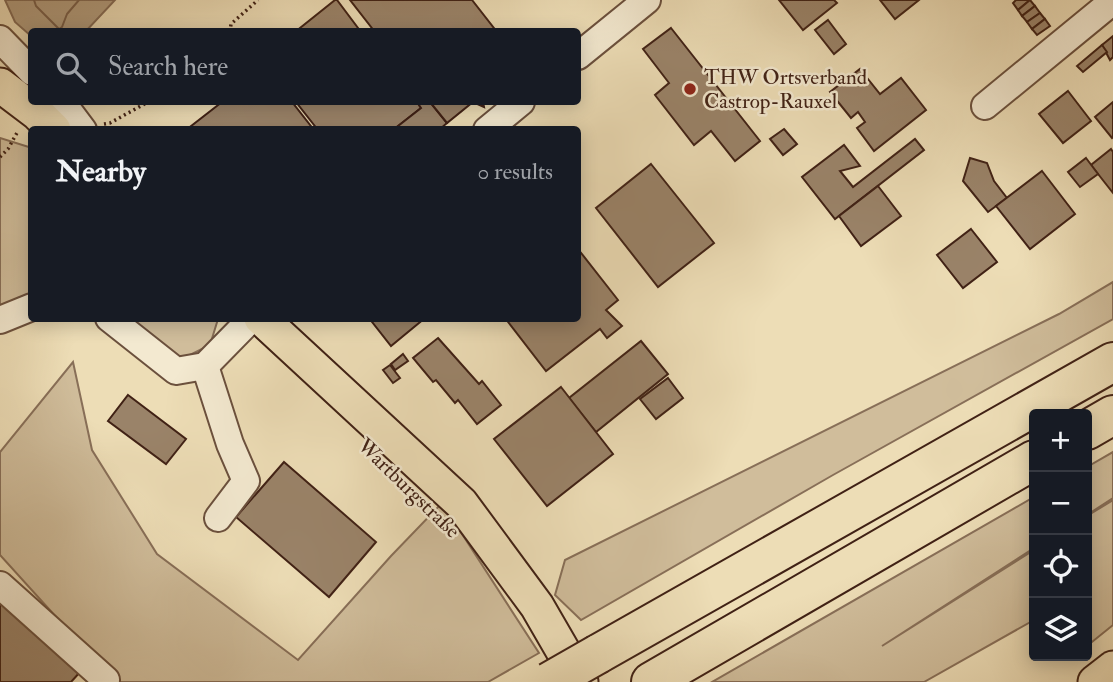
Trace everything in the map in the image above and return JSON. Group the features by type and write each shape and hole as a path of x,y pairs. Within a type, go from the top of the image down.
{"highway":[{"path":"549,682 589,668 1113,362"},
{"path":"1092,427 1113,415"},
{"path":"651,682 1029,463"}],"main road":[{"path":"0,85 52,123"},
{"name":"Wartburgstraße","path":"265,322 461,503 537,606 589,668"},
{"path":"1095,682 1113,667"}],"street":[{"path":"581,54 647,0"},
{"path":"985,106 1113,1"},
{"path":"0,39 28,68"},
{"path":"491,126 517,105"},
{"path":"0,320 28,309"},
{"path":"114,322 176,371 205,366 247,322"},
{"path":"205,366 230,444 246,481 218,518"},
{"path":"0,585 106,680 104,682"}],"path":[{"path":"230,28 231,24 258,0"},
{"path":"52,123 110,123 143,105"},
{"path":"0,157 28,137"}],"shaded area":[{"path":"0,138 28,147 28,295 0,306"},
{"path":"1113,282 1113,319 833,475 581,620 555,595 565,560 1059,314"},
{"path":"134,322 217,322 210,345 182,359"},
{"path":"73,362 92,450 157,554 298,660 442,503 539,653 488,682 115,682 0,555 0,452"},
{"path":"1113,452 1113,498 1092,512 1092,472 1092,464"},
{"path":"1029,500 1029,551 882,646 1029,553 1029,623 924,682 712,682"},
{"path":"1113,500 1113,625 1092,642 1092,535 1092,513"}],"water":[{"path":"5,0 115,0 89,28 28,28 28,33 15,22"}],"building":[{"path":"335,0 358,28 300,28"},
{"path":"350,0 472,0 494,28 372,28"},
{"path":"779,0 834,0 837,3 803,30"},
{"path":"880,0 919,0 895,19"},
{"path":"1016,0 1030,0 1018,10 1013,3"},
{"path":"1030,0 1035,6 1022,16 1018,10"},
{"path":"1035,6 1040,13 1027,22 1022,16"},
{"path":"1040,13 1045,19 1032,29 1027,22"},
{"path":"1045,19 1050,26 1037,35 1032,29"},
{"path":"828,20 846,44 834,54 815,30"},
{"name":"THW Ortsverband Castrop-Rauxel","path":"671,28 760,141 735,161 711,131 694,145 655,95 669,83 643,49"},
{"path":"1113,36 1113,57 1110,60 1102,45"},
{"path":"1102,45 1107,52 1083,72 1077,66"},
{"path":"860,69 880,94 901,78 926,110 874,151 857,128 865,122 858,112 851,118 830,92"},
{"path":"1068,91 1091,121 1063,143 1039,114"},
{"path":"1113,102 1113,137 1112,138 1095,117"},
{"path":"218,105 294,105 311,126 191,126"},
{"path":"298,105 419,105 421,108 398,126 315,126"},
{"path":"419,105 432,105 447,123 444,126 398,126 421,108"},
{"path":"432,105 469,105 447,123"},
{"path":"784,129 797,144 783,155 770,139"},
{"path":"915,139 924,150 835,219 802,177 844,145 860,166 840,171 853,187"},
{"path":"1111,149 1113,152 1113,193 1091,165"},
{"path":"970,158 987,163 994,181 1007,198 988,212 963,181"},
{"path":"1086,158 1098,174 1080,187 1068,172"},
{"path":"651,164 714,243 658,287 596,208"},
{"path":"1042,171 1075,214 1030,249 996,206"},
{"path":"878,186 901,216 861,246 839,216"},
{"path":"971,229 997,262 963,288 937,255"},
{"path":"581,253 618,300 606,310 622,326 607,338 600,329 546,371 508,322 581,322"},
{"path":"372,322 420,322 391,346"},
{"path":"438,338 479,384 482,381 501,405 477,424 458,400 455,403 413,358"},
{"path":"641,341 668,374 596,432 569,398"},
{"path":"403,354 408,361 395,370 391,364"},
{"path":"390,365 400,378 393,383 383,370"},
{"path":"668,378 683,398 656,419 640,399"},
{"path":"561,387 613,454 547,506 494,439"},
{"path":"128,395 186,439 166,464 108,421"},
{"path":"284,462 376,542 329,597 236,517"},
{"path":"0,600 81,671 71,682 0,682"}],"place":[{"name":"THW Ortsverband Castrop-Rauxel","path":"690,89"}]}
